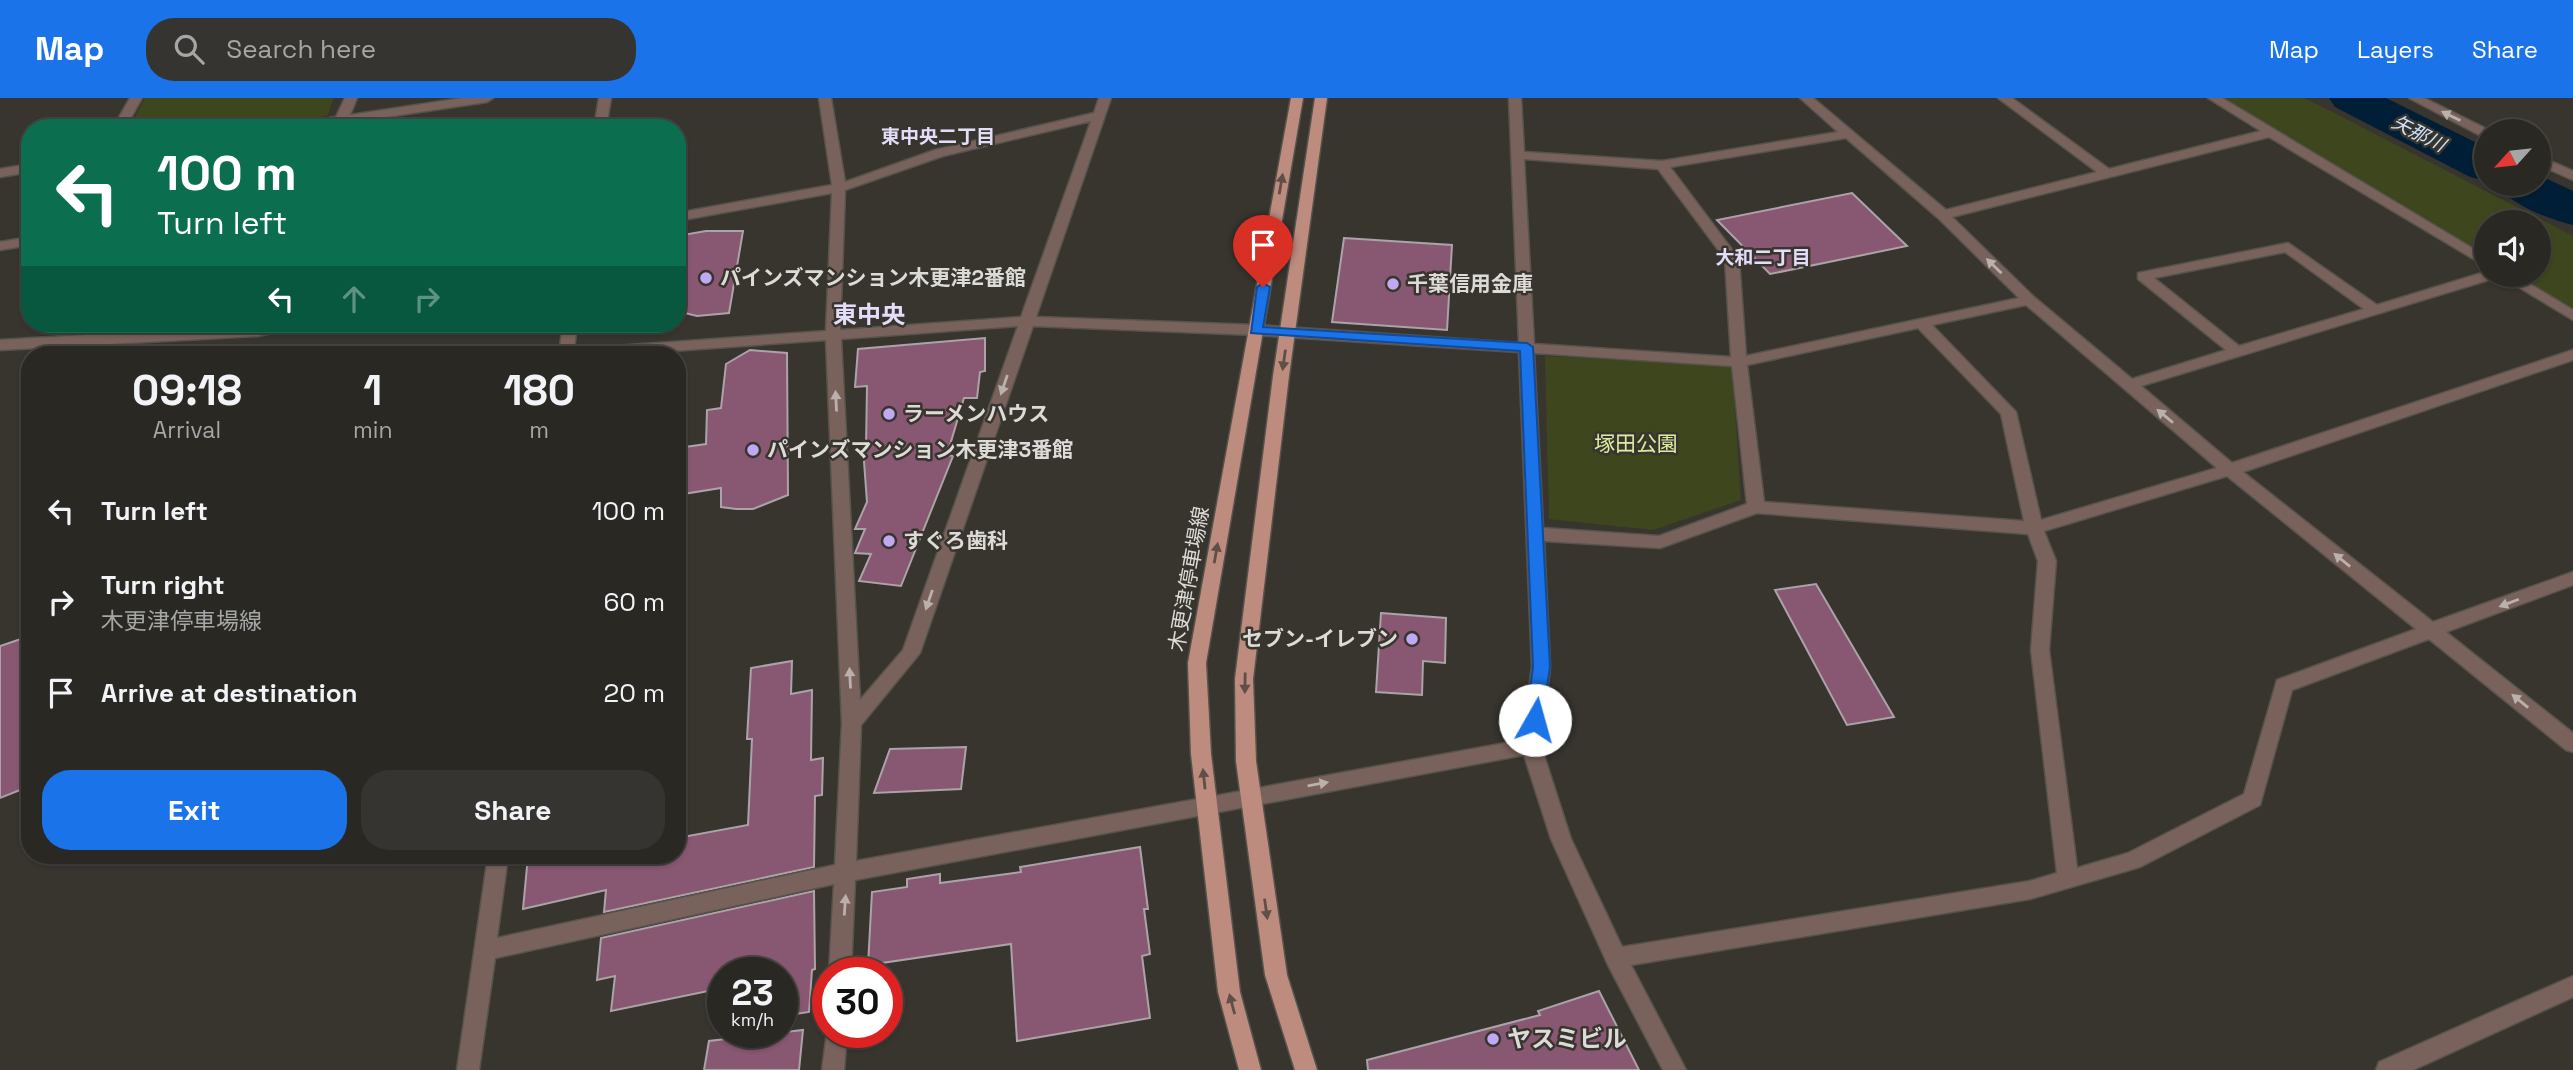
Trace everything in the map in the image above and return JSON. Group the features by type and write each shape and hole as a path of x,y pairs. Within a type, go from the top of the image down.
{"main road":[{"name":"木更津停車場線","path":"1250,1070 1229,992 1207,807 1197,663 1297,98"},
{"path":"1306,1070 1276,975 1246,761 1244,680 1250,614 1321,98"}],"street":[{"path":"124,119 136,98"},
{"path":"342,119 351,98"},
{"path":"368,119 487,98"},
{"path":"602,119 605,98"},
{"path":"825,98 839,188 833,333 852,723 841,957"},
{"path":"852,723 911,653 1105,98"},
{"path":"1515,98 1542,667 1531,746 1561,839 1616,958 1675,1070"},
{"path":"1806,98 1943,215 2029,300 2230,470 2573,744"},
{"path":"2004,98 2106,173"},
{"path":"2214,98 2269,134 2474,255"},
{"path":"2414,98 2474,128"},
{"path":"686,215 839,188 939,153 1097,116"},
{"path":"1518,155 1662,165 1849,134"},
{"path":"1943,215 2269,134"},
{"path":"1662,165 1732,259 1739,362 1756,507"},
{"path":"2552,166 2573,176"},
{"path":"0,173 21,170"},
{"path":"0,246 21,242"},
{"path":"2237,352 2143,276 2288,247 2375,310"},
{"path":"2129,384 2474,280"},
{"path":"2526,287 2573,316"},
{"path":"675,346 1026,321 1256,330 1739,362 2029,300"},
{"path":"1921,323 2008,412 2034,528 2047,561 2040,650 2068,879"},
{"path":"0,345 183,333"},
{"path":"1536,534 1660,542 1756,507 2034,528 2230,470 2573,355"},
{"path":"1616,958 2029,890 2133,861 2253,799 2284,685 2573,578"},
{"path":"485,950 847,872 1207,807 1251,795 1531,746"},
{"path":"468,1070 497,864"},
{"path":"2387,1070 2573,986"},
{"path":"833,1070 835,1048"}],"green space":[{"path":"145,98 334,98 327,116 308,119 134,119"},
{"path":"2223,98 2305,98 2474,185 2474,196 2495,196 2523,210 2474,210 2474,250"},
{"path":"2551,225 2573,236 2573,310 2534,287 2551,287"},
{"name":"塚田公園","path":"1545,356 1732,366 1741,500 1653,530 1549,519"}],"building":[{"path":"1852,193 1907,246 1770,274 1717,220"},
{"name":"パインズマンション木更津2番館","path":"706,231 743,231 729,313 697,316 686,313 686,234"},
{"name":"千葉信用金庫","path":"1344,238 1452,245 1447,330 1332,322"},
{"path":"985,338 985,371 980,372 977,398 964,398 947,455 953,456 901,586 859,581 871,554 855,553 865,529 855,529 867,502 863,448 866,448 867,386 855,387 858,349"},
{"name":"パインズマンション木更津3番館","path":"750,350 787,353 788,495 753,509 721,507 721,488 686,494 686,447 706,444 707,410 721,408 726,364"},
{"path":"1816,584 1894,717 1847,725 1775,590"},
{"name":"セブン-イレブン","path":"1381,613 1446,618 1445,663 1423,661 1422,695 1376,692"},
{"path":"21,639 21,790 0,798 0,646"},
{"path":"792,661 791,694 812,690 811,760 823,758 822,795 815,796 814,867 604,912 606,890 523,909 527,864 686,864 686,836 748,825 752,739 747,739 751,668"},
{"path":"966,747 961,789 874,793 890,749"},
{"path":"1140,847 1148,909 1144,909 1150,954 1142,956 1150,1018 1017,1041 1011,944 903,960 903,957 868,957 872,892 907,887 907,879 940,874 940,883 1021,872 1020,867"},
{"path":"814,891 815,957 812,957 809,1012 798,1014 798,957 707,957 707,991 611,1011 615,976 597,980 601,938"},
{"path":"1599,991 1639,1070 1368,1070 1367,1060 1540,1015 1538,1011"},
{"path":"803,1030 799,1070 704,1070 708,1048 798,1048 798,1031"}],"waterway":[{"name":"矢那川","path":"2351,98 2474,160"},
{"name":"矢那川","path":"2544,196 2573,210"}],"place":[{"name":"パインズマンション木更津2番館","path":"706,278"},
{"name":"千葉信用金庫","path":"1393,284"},
{"name":"ラーメンハウス","path":"889,414"},
{"name":"パインズマンション木更津3番館","path":"753,450"},
{"name":"すぐろ歯科","path":"889,541"},
{"name":"セブン-イレブン","path":"1412,639"},
{"name":"ヤスミビル","path":"1493,1039"}],"district":[{"name":"東中央二丁目","path":"938,136"},
{"name":"大和二丁目","path":"1763,257"},
{"name":"東中央","path":"869,315"}],"route":[{"path":"1263,287 1256,330 1527,347 1542,667 1535,720"}]}
